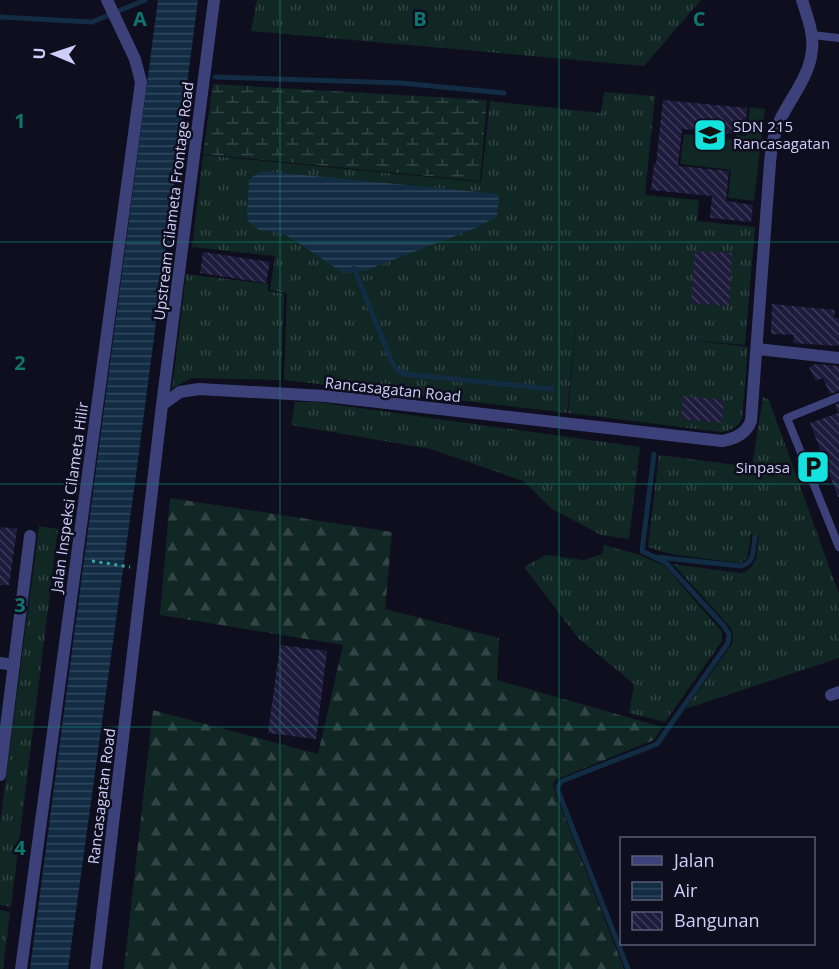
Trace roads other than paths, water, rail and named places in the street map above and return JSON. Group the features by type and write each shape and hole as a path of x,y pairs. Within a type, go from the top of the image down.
{"street":[{"name":"Jalan Inspeksi Cilameta Hilir","path":"21,969 141,82 135,59 107,0"},
{"name":"Upstream Cilameta Frontage Road","path":"162,405 214,0"},
{"name":"Rancasagatan Road","path":"96,969 162,405 180,392 189,389 325,396 722,441 739,437 749,426 774,136 809,65 812,51 812,35 802,0"},
{"path":"757,350 839,358"},
{"path":"0,775 30,536"},
{"path":"0,663 14,665"}],"lane":[{"path":"812,35 839,38"},
{"path":"839,397 787,418 839,547"}],"water":[{"path":"158,0 198,0 136,475 68,969 30,969"},
{"path":"262,171 499,194 497,216 476,228 364,271 343,273 288,236 259,230 247,220 249,179"}],"waterway":[{"path":"0,17 92,22 145,0"},
{"path":"215,77 401,83 504,93"},
{"path":"354,268 397,370 404,374 552,389"},
{"path":"628,969 558,786 562,781 657,744 728,643 729,634 666,563 642,551 654,454"},
{"path":"656,557 741,566 751,559 755,537"}],"place":[{"name":"SDN 215 Rancasagatan","path":"710,135"},
{"name":"Sinpasa","path":"813,467"}]}
